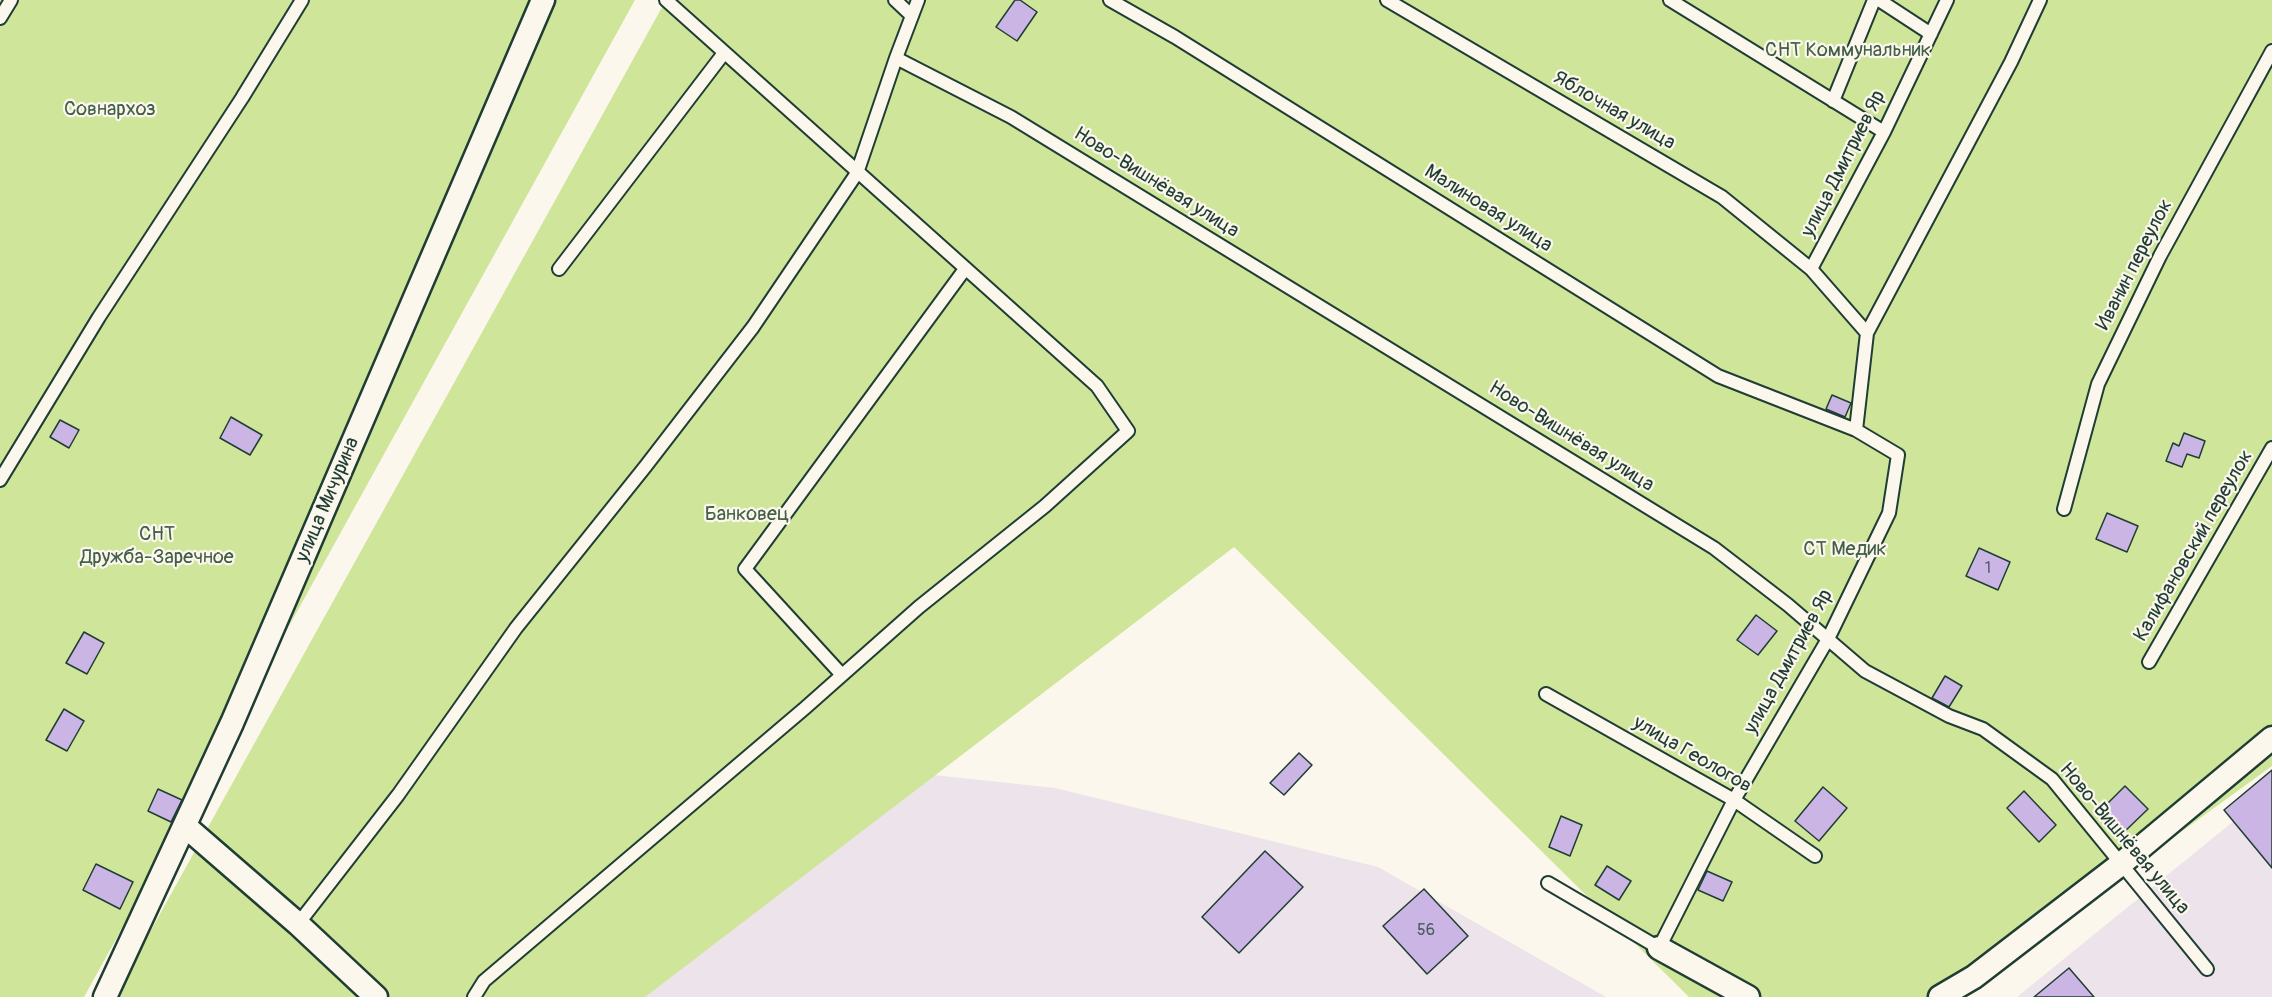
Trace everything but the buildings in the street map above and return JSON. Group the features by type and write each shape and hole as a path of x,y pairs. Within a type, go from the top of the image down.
{"street":[{"name":"улица Мичурина","path":"105,997 237,712 543,0"},
{"path":"1940,997 1974,977 2121,864 2272,738"},
{"path":"184,826 298,924 375,997"},
{"path":"1659,948 1748,997"}],"lane":[{"path":"0,18 10,0"},
{"path":"0,480 99,317 242,98 302,0"},
{"path":"474,997 484,981 919,607 1045,506 1128,431 1097,387 666,0"},
{"path":"895,0 912,16"},
{"path":"298,924 398,795 516,628 753,327 857,173 918,0"},
{"name":"Малиновая улица","path":"1110,0 1175,37 1718,376 1856,430"},
{"name":"Яблочная улица","path":"1387,0 1722,197 1811,269"},
{"path":"1670,0 1884,132"},
{"path":"1833,101 1874,0"},
{"path":"1880,0 1931,34"},
{"name":"улица Дмитриев Яр","path":"1867,333 1811,269 1884,132 1947,0"},
{"path":"1856,430 1867,333 2011,62 2040,0"},
{"name":"Иванин переулок","path":"2064,509 2098,384 2160,256 2272,51"},
{"path":"559,269 724,53"},
{"name":"Ново-Вишнёвая улица","path":"896,58 1011,117 1714,548 1865,671 1949,716 1983,729 2052,779 2206,969"},
{"path":"842,675 746,568 965,269"},
{"name":"улица Дмитриев Яр","path":"1659,948 1734,800 1828,639 1889,513 1898,455 1856,430"},
{"name":"Калифановский переулок","path":"2149,662 2272,448"},
{"name":"улица Геологов","path":"1546,694 1734,800 1815,856"},
{"path":"1548,883 1659,948"}],"shaded area":[{"path":"784,759 1055,788 1378,867 1606,997 533,997"},
{"path":"2272,790 2272,997 2017,997"}],"green space":[{"name":"СНТ Дружба-Заречное","path":"0,0 635,0 84,997 0,997"},
{"name":"СТ Медик","path":"666,0 2272,0 2272,766 1953,997 1689,997 1234,547 645,997 114,997"}],"park label":[{"name":"СНТ Коммунальник","path":"1848,51"},
{"name":"Совнархоз","path":"110,110"},
{"name":"Банковец","path":"747,515"}]}
